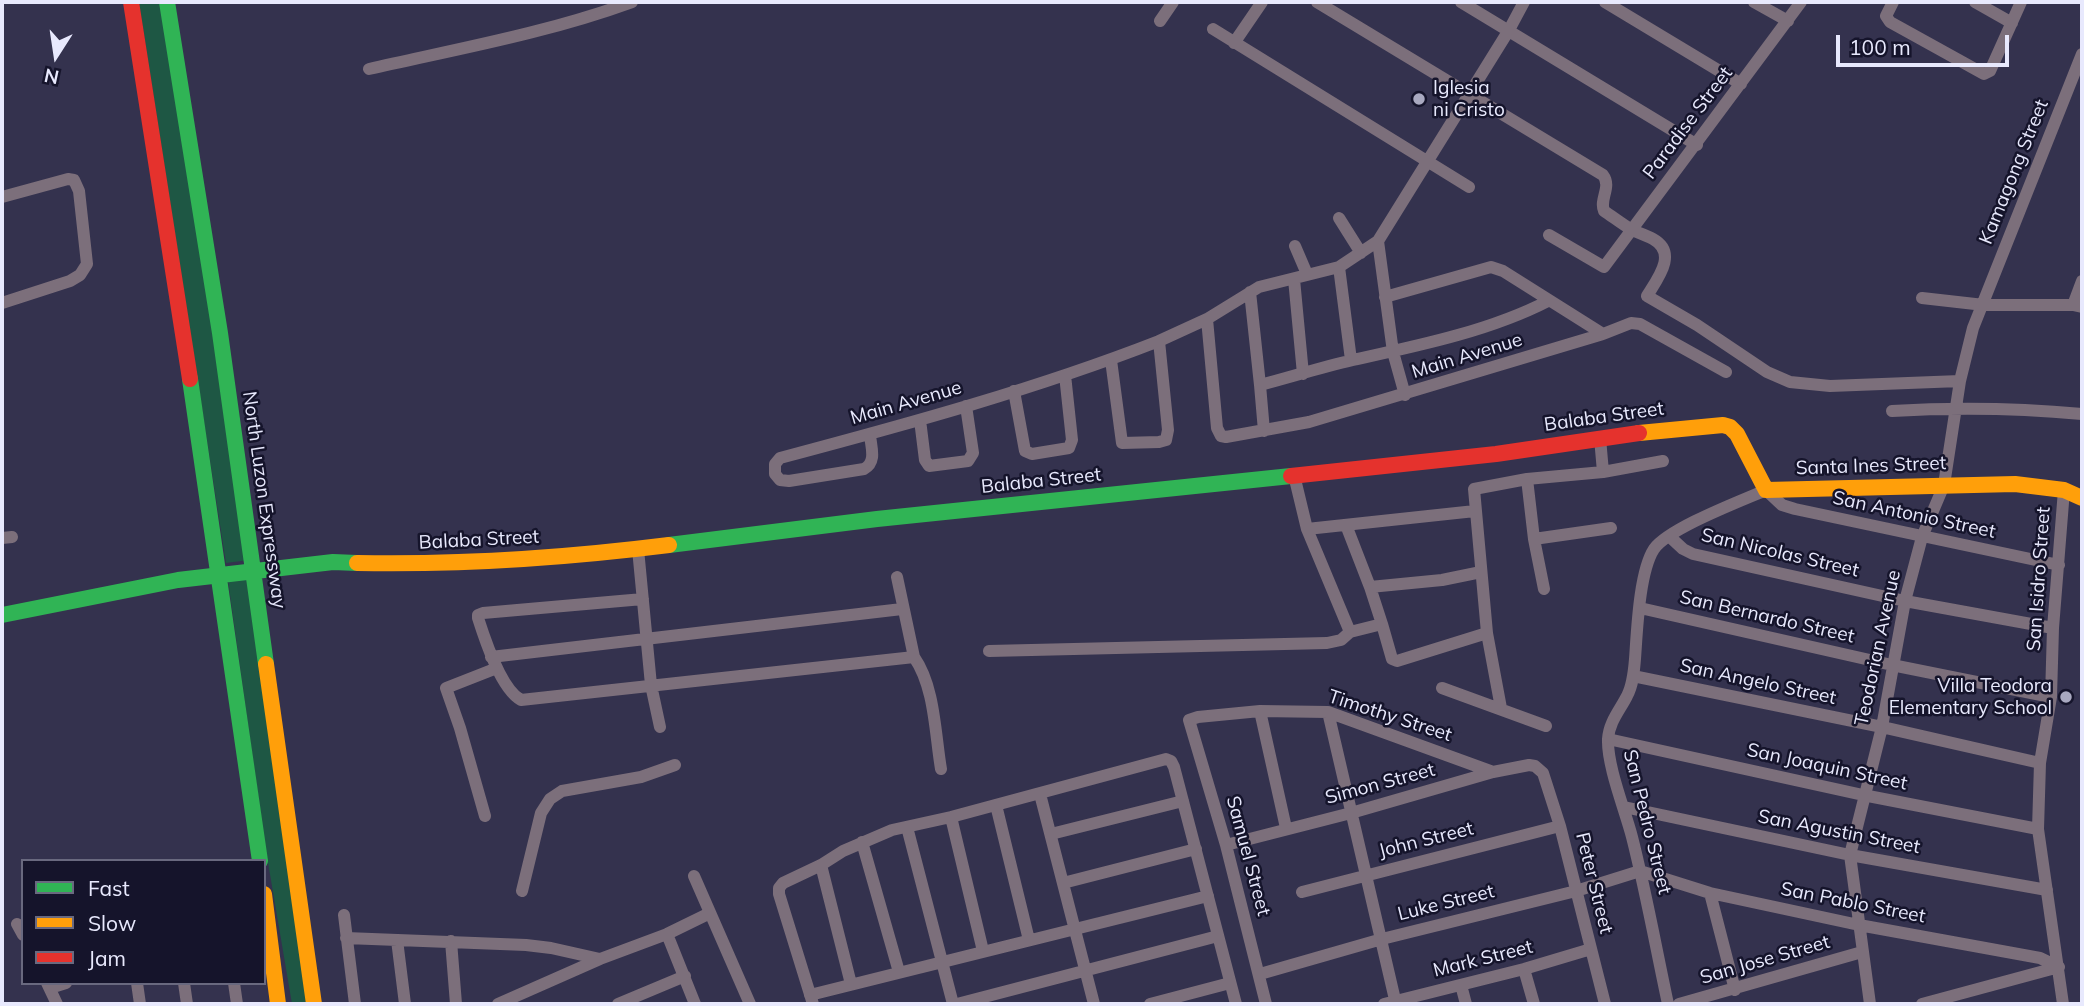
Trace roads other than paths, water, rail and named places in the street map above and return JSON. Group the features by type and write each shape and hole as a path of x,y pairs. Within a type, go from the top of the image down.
{"main road":[{"path":"131,2 185,343 260,859"},
{"name":"North Luzon Expressway","path":"167,2 220,333 314,1004"},
{"name":"Balaba Street","path":"2,615 178,580 282,567 332,562 420,564 521,560 638,549 877,519 1496,454 1600,438 1710,426 1730,427 1744,445 1766,490"},
{"name":"Santa Ines Street","path":"1766,490 2015,484 2064,490 2082,498"},
{"path":"266,910 278,1004"}],"street":[{"path":"369,69 523,34 632,2"},
{"path":"1160,21 1173,2"},
{"path":"1234,43 1262,2"},
{"path":"1317,2 1603,175 1607,187 1602,207 1604,211 1633,230 1654,239 1664,248 1666,257 1647,296 1778,378 1790,382 1830,386 1960,380"},
{"path":"1461,2 1697,145"},
{"name":"Main Avenue","path":"870,435 872,460 870,466 864,469 789,481 778,479 775,468 780,458 870,435 1111,360 1207,319 1250,292 1273,282 1339,267 1361,253 1378,241 1524,2"},
{"path":"1605,2 1741,84"},
{"path":"1754,2 1788,21"},
{"name":"Paradise Street","path":"1549,235 1604,267 1801,2"},
{"path":"1893,2 1886,16 1890,22 1984,74 1990,71 2021,2"},
{"path":"1975,2 2012,23"},
{"path":"1213,29 1469,187"},
{"name":"Kamagong Street","path":"1984,305 2082,54"},
{"path":"2,197 68,179 74,180 79,191 87,264 80,275 70,281 2,303"},
{"path":"1339,218 1361,253"},
{"path":"1378,241 1393,352 1405,395"},
{"path":"1295,246 1307,274"},
{"path":"1339,267 1351,360"},
{"path":"1385,297 1491,267 1503,271 1603,334"},
{"path":"1294,279 1303,374"},
{"path":"1922,298 1984,305 2078,306 2082,281"},
{"path":"1250,292 1264,431"},
{"path":"1260,386 1479,327 1548,301"},
{"name":"Teodorian Avenue","path":"1870,1004 1850,855 1882,727 1905,601 1922,537 1944,485 1960,380 1973,328 1984,305"},
{"name":"Main Avenue","path":"1207,319 1218,432 1226,437 1309,422 1405,395 1631,323 1640,324 1727,372"},
{"path":"1111,360 1120,438 1125,444 1159,442 1168,436 1158,341"},
{"path":"1014,391 1025,451 1032,454 1069,448 1072,440 1065,375"},
{"path":"920,420 926,464 929,466 968,461 973,453 966,406"},
{"path":"1892,411 1956,407 2082,414"},
{"path":"1600,438 1603,472"},
{"path":"1501,708 1487,633 1474,491 1477,487 1527,479 1603,472 1663,461"},
{"path":"1294,475 1307,529 1350,632"},
{"path":"1527,479 1534,539 1544,589"},
{"name":"Santa Ines Street","path":"1669,536 1716,511 1766,490"},
{"name":"San Antonio Street","path":"1766,490 1782,506 2059,565"},
{"name":"San Isidro Street","path":"2063,1004 2038,829 2040,763 2051,697 2053,628 2064,490"},
{"path":"1307,529 1475,511"},
{"path":"1346,525 1370,587 1392,659 1397,662 1487,633"},
{"path":"1534,539 1611,528"},
{"name":"San Nicolas Street","path":"1669,536 1693,554 1905,601 2053,628"},
{"name":"San Pedro Street","path":"1668,1004 1608,739 1612,722 1628,694 1633,676 1640,608 1649,560 1655,548 1669,536"},
{"path":"638,549 651,685 660,727"},
{"path":"1370,587 1442,580 1481,572"},
{"path":"897,577 914,657 927,687 941,769"},
{"path":"643,599 478,615 478,618 494,662 516,697 521,700 914,657"},
{"name":"San Bernardo Street","path":"1640,608 1892,665 2051,697"},
{"path":"485,816 446,688 494,662 647,638 902,609"},
{"path":"989,651 1327,643 1341,640 1350,632 1382,624"},
{"name":"San Angelo Street","path":"1633,676 1882,727 2040,763"},
{"path":"1442,688 1546,726"},
{"path":"1260,710 1286,828"},
{"name":"Timothy Street","path":"1189,720 1260,710 1328,712 1493,772"},
{"path":"1328,712 1382,939 1392,1003"},
{"name":"Samuel Street","path":"1189,720 1226,845 1266,1004"},
{"name":"San Joaquin Street","path":"1608,739 1863,795 2038,829"},
{"path":"1208,896 851,984 812,1000 779,888 782,883 862,842 892,830 1040,794 1166,759 1171,761 1174,767 1219,936 1236,1004"},
{"path":"522,891 541,813 550,799 570,789 641,777 675,765"},
{"name":"Simon Street","path":"1226,845 1493,772 1529,765 1535,766 1543,773"},
{"name":"Peter Street","path":"1543,773 1560,826 1605,1004"},
{"path":"1040,794 1094,1004"},
{"path":"1051,834 1183,801"},
{"path":"996,805 1029,940"},
{"name":"San Agustin Street","path":"1624,807 1850,855 2048,890"},
{"path":"951,817 983,951"},
{"name":"John Street","path":"1302,892 1560,826"},
{"path":"907,827 955,1004 1219,936"},
{"path":"862,842 899,972"},
{"path":"1063,883 1196,849"},
{"path":"821,865 851,984"},
{"name":"Luke Street","path":"1260,974 1382,939 1576,891 1640,871"},
{"name":"San Pablo Street","path":"1640,871 1710,893 1859,925 2040,958 2059,967"},
{"path":"694,876 750,1004"},
{"path":"1710,893 1735,990"},
{"path":"498,1004 600,959 667,934 710,913"},
{"path":"344,915 355,1004"},
{"path":"667,934 695,1004"},
{"path":"346,938 451,941 551,948 600,959"},
{"path":"397,940 405,1004"},
{"path":"451,941 456,1004"},
{"name":"Mark Street","path":"1392,1003 1591,949"},
{"name":"San Jose Street","path":"1679,1004 1862,952"},
{"path":"1922,1004 2059,967"},
{"path":"1524,969 1534,1004"},
{"path":"618,1004 685,976"},
{"path":"1150,1004 1185,1000 1230,983"},
{"path":"137,985 140,1004"},
{"path":"184,985 187,1004"},
{"path":"234,985 237,1004"},
{"path":"1461,985 1465,1004"},
{"path":"49,986 57,1004"}],"place":[{"name":"Iglesia ni Cristo","path":"1419,99"},
{"name":"Villa Teodora Elementary School","path":"2066,697"}]}
